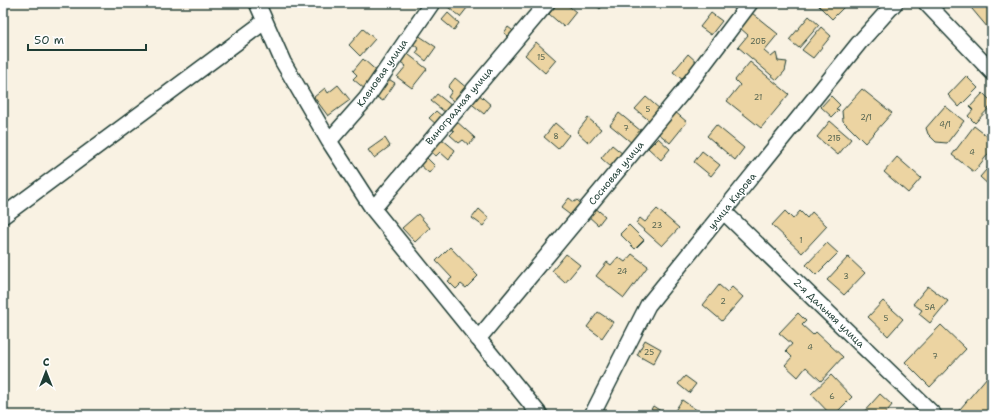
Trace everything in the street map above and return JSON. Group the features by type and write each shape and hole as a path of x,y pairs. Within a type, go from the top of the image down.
{"street":[{"path":"257,3 264,22 283,62 329,141 372,208 540,415"},
{"name":"Кленовая улица","path":"329,141 366,98 432,3"},
{"name":"Виноградная улица","path":"372,208 547,3"},
{"name":"Сосновая улица","path":"478,340 682,92 750,3"},
{"name":"улица Кирова","path":"592,415 648,305 859,43 895,3"},
{"path":"926,3 992,72"},
{"path":"3,216 264,22"},
{"name":"2-я Дальняя улица","path":"723,211 934,415"}],"building":[{"path":"443,3 471,3 460,17"},
{"path":"558,3 565,3 576,12 564,27 549,14"},
{"path":"593,3 606,3 600,9"},
{"path":"816,3 848,3 832,19"},
{"path":"967,3 992,3 992,25 988,28"},
{"path":"448,13 459,23 454,30 442,20"},
{"path":"711,13 722,21 711,35 700,27"},
{"path":"752,13 778,34 764,51 771,57 776,53 778,61 787,62 785,71 777,80 738,47 748,35 740,28"},
{"path":"809,16 819,25 799,48 789,40"},
{"path":"508,27 516,33 511,38 504,33"},
{"path":"821,27 831,36 813,58 802,50"},
{"path":"363,29 375,39 360,56 349,45"},
{"path":"418,35 436,47 426,61 416,53 419,49 412,43"},
{"path":"536,42 556,60 545,73 525,55"},
{"path":"404,51 427,69 412,88 397,77 406,66 398,60"},
{"path":"688,54 699,64 684,81 673,72"},
{"path":"363,59 380,74 366,90 353,79 357,75 353,71"},
{"path":"750,62 789,94 761,128 727,101 740,85 735,80"},
{"path":"966,76 978,88 959,107 948,95"},
{"path":"387,78 395,83 383,101 375,96"},
{"path":"455,78 468,89 456,103 448,97 452,91 448,87"},
{"path":"338,85 350,100 328,116 314,97 325,88 328,93"},
{"path":"862,89 892,113 865,143 843,121 842,111"},
{"path":"476,92 491,105 484,114 468,101"},
{"path":"983,93 992,102 992,105 975,123 968,116 973,110 970,107"},
{"path":"437,94 452,106 446,113 431,101"},
{"path":"831,96 840,105 836,109 839,110 832,117 821,107"},
{"path":"646,97 661,110 651,122 635,109"},
{"path":"945,106 964,121 947,143 936,142 928,134 926,128"},
{"path":"436,111 444,118 437,125 429,118"},
{"path":"674,111 687,122 670,143 657,132"},
{"path":"619,113 641,131 632,143 610,125"},
{"path":"588,118 601,129 589,143 577,132"},
{"path":"455,120 475,138 469,145 463,140 459,143 450,135 454,131 449,127"},
{"path":"830,121 851,139 838,155 817,137"},
{"path":"555,123 569,135 558,149 544,137"},
{"path":"716,125 744,148 735,160 707,136"},
{"path":"974,126 992,140 992,149 974,172 952,155"},
{"path":"385,138 390,146 374,158 368,150"},
{"path":"658,138 670,149 661,160 648,148"},
{"path":"442,139 455,150 449,160 440,152 436,156 430,151"},
{"path":"612,145 623,154 612,168 601,158"},
{"path":"702,151 720,165 711,176 694,162"},
{"path":"426,157 435,166 429,173 419,164"},
{"path":"897,157 921,178 908,193 884,172"},
{"path":"992,163 992,188 980,177"},
{"path":"569,198 574,202 577,200 583,205 573,217 561,208"},
{"path":"594,207 605,216 598,225 587,215"},
{"path":"479,209 489,218 483,226 472,218"},
{"path":"657,209 679,228 662,246 636,223 640,218 645,222"},
{"path":"785,211 793,219 800,211 807,218 812,212 827,226 802,253 772,225"},
{"path":"418,214 430,228 415,242 402,228"},
{"path":"629,225 644,240 635,249 620,234"},
{"path":"827,243 838,253 816,275 806,265"},
{"path":"450,247 478,276 466,288 461,284 456,289 448,281 452,278 436,261"},
{"path":"566,254 580,265 565,283 552,271"},
{"path":"632,254 648,266 624,298 596,276 607,262 611,265 618,257 625,262"},
{"path":"848,257 865,273 844,295 827,280"},
{"path":"719,285 727,292 732,287 743,297 722,321 703,305"},
{"path":"928,286 948,301 930,323 919,314 922,310 913,304"},
{"path":"883,301 903,319 888,336 868,317"},
{"path":"598,312 613,322 602,338 587,327"},
{"path":"798,313 806,321 802,325 813,335 816,332 843,357 821,381 806,367 798,377 785,365 792,357 786,351 792,344 779,333"},
{"path":"941,325 966,349 930,387 905,362"},
{"path":"645,340 661,349 653,364 637,355"},
{"path":"831,375 852,397 834,415 831,415 811,394"},
{"path":"685,376 696,384 689,393 678,384"},
{"path":"987,377 992,381 992,385 987,391 992,395 992,415 955,415"},
{"path":"880,394 892,405 884,415 861,415"},
{"path":"682,400 701,413 700,415 672,415"},
{"path":"653,406 667,415 648,415"}]}
